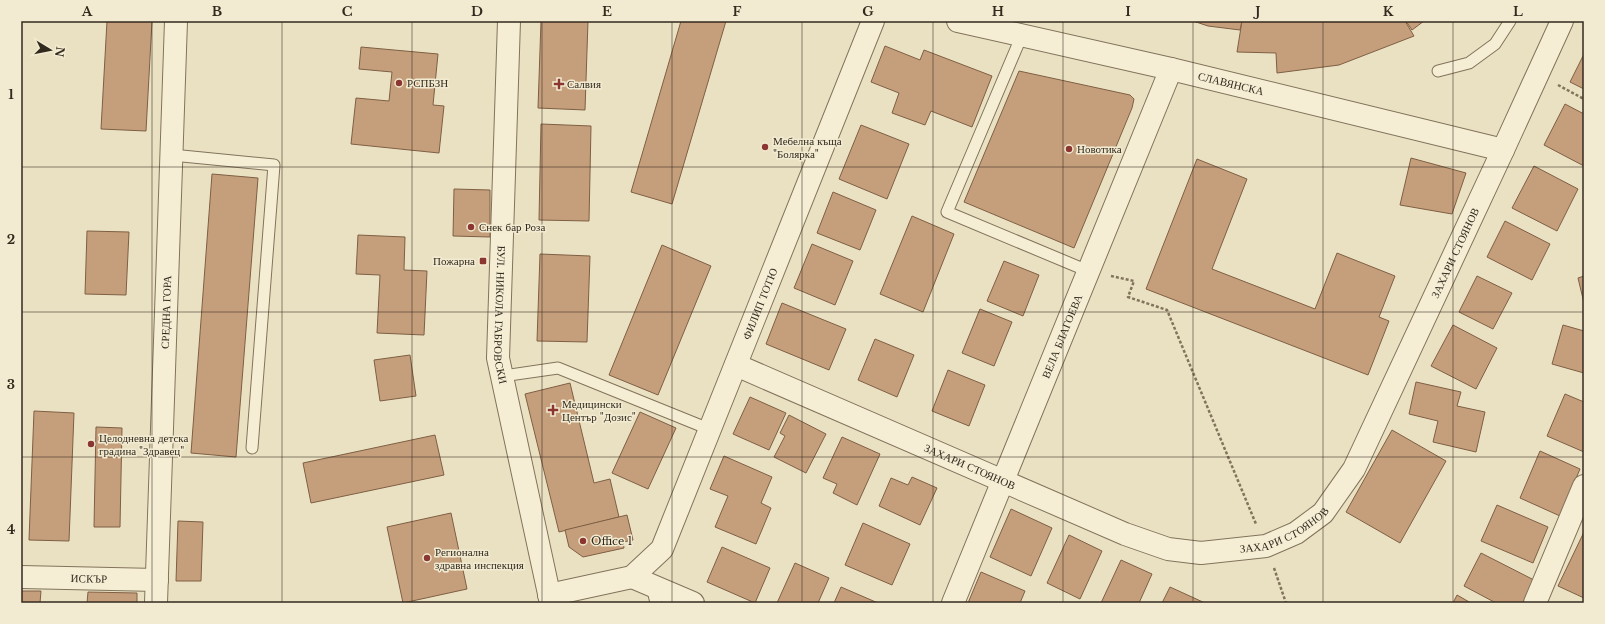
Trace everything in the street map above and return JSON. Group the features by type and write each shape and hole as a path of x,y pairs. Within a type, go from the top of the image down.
{"street":[{"name":"СРЕДНА ГОРА","path":"156,603 176,21"},
{"name":"БУЛ. НИКОЛА ГАБРОВСКИ","path":"509,21 498,358 550,599"},
{"name":"ФИЛИП ТОТЮ","path":"632,577 662,549 873,21"},
{"name":"СЛАВЯНСКА","path":"958,21 1171,69 1503,150"},
{"name":"ЗАХАРИ СТОЯНОВ","path":"736,365 1125,534 1168,549 1202,553 1266,546 1296,533 1323,513 1354,469 1562,21"},
{"name":"ВЕЛА БЛАГОЕВА","path":"953,603 1171,69"},
{"path":"1538,602 1578,516 1584,486"},
{"name":"ИСКЪР","path":"21,577 157,580"},
{"path":"550,599 632,577 654,594 693,603"}],"lane":[{"path":"1438,71 1469,63 1495,44 1510,21"},
{"path":"1022,35 948,212 1088,271"},
{"path":"172,155 274,165 252,448"},
{"path":"503,376 558,368 709,429"}],"path":[{"path":"1552,87 1558,85 1584,99"},
{"path":"1134,281 1128,297 1166,310 1254,522"},
{"path":"1266,546 1286,603"}],"building":[{"path":"107,21 152,21 146,131 101,129"},
{"path":"541,21 588,21 585,110 538,108"},
{"path":"681,21 726,21 672,204 631,192"},
{"path":"1193,21 1242,21 1240,30 1208,26"},
{"path":"1242,21 1405,21 1414,36 1339,65 1277,73 1276,53 1237,52"},
{"path":"1406,21 1424,21 1412,30"},
{"path":"885,46 920,60 924,50 992,76 972,127 931,111 925,125 892,113 899,93 871,82"},
{"path":"361,47 438,54 433,105 444,106 439,153 351,144 356,98 389,101 392,72 359,69"},
{"path":"1584,54 1584,89 1570,82"},
{"path":"1019,71 1130,95 1134,99 1132,108 1074,248 964,202"},
{"path":"1565,104 1584,114 1584,166 1544,145"},
{"path":"541,124 591,126 589,221 539,220"},
{"path":"861,125 909,144 887,199 839,179"},
{"path":"1411,158 1466,173 1452,214 1400,205"},
{"path":"1197,159 1247,179 1212,269 1315,309 1337,253 1395,276 1379,317 1389,321 1368,375 1146,289"},
{"path":"1534,166 1578,189 1557,231 1512,208"},
{"path":"212,174 258,178 236,457 191,453"},
{"path":"454,189 490,190 490,237 453,236"},
{"path":"833,192 876,210 860,250 817,233"},
{"path":"912,216 954,234 923,312 880,294"},
{"path":"1505,221 1550,244 1532,280 1487,257"},
{"path":"87,231 129,232 126,295 85,294"},
{"path":"358,235 405,237 404,270 427,271 424,335 377,333 380,275 356,274"},
{"path":"812,244 853,261 835,305 794,288"},
{"path":"662,245 711,266 658,395 609,375"},
{"path":"540,254 590,256 587,342 537,341"},
{"path":"1004,261 1039,275 1023,316 987,301"},
{"path":"1477,276 1512,293 1493,329 1459,312"},
{"path":"1584,276 1584,303 1578,278"},
{"path":"782,303 846,329 829,370 766,344"},
{"path":"980,309 1012,322 994,366 962,353"},
{"path":"1453,325 1497,348 1476,389 1431,366"},
{"path":"1563,325 1584,331 1584,373 1552,364"},
{"path":"875,339 914,355 897,397 858,380"},
{"path":"410,355 416,396 380,401 374,360"},
{"path":"948,370 985,385 969,426 932,411"},
{"path":"1416,382 1461,392 1457,406 1485,412 1476,452 1433,442 1438,421 1409,414"},
{"path":"570,383 594,483 610,479 619,517 559,532 525,394"},
{"path":"1565,394 1584,402 1584,452 1547,436"},
{"path":"750,397 786,413 769,450 733,434"},
{"path":"34,411 74,413 69,541 29,540"},
{"path":"640,412 676,428 648,489 612,473"},
{"path":"789,415 826,434 806,473 774,457 785,436 780,433"},
{"path":"96,427 122,428 120,527 94,527"},
{"path":"1392,430 1446,461 1400,543 1346,512"},
{"path":"435,435 444,475 311,503 303,463"},
{"path":"842,437 880,454 857,505 833,493 837,484 823,478"},
{"path":"1540,451 1580,469 1560,516 1520,498"},
{"path":"724,456 772,477 761,503 771,508 756,544 715,527 728,496 710,489"},
{"path":"912,477 937,488 920,525 879,506 891,478 908,485"},
{"path":"1497,505 1548,527 1533,563 1481,541"},
{"path":"1011,509 1052,528 1031,576 990,557"},
{"name":"Регионална здравна инспекция","path":"451,513 467,589 403,603 387,527"},
{"path":"627,515 633,540 623,542 624,548 583,557 569,547 565,530"},
{"path":"178,521 203,522 201,581 176,581"},
{"path":"863,523 910,544 892,585 845,565"},
{"path":"1584,532 1584,598 1558,586"},
{"path":"1069,535 1102,551 1080,599 1047,583"},
{"path":"722,547 770,568 755,603 707,582"},
{"path":"1481,553 1534,580 1523,603 1496,603 1464,586"},
{"path":"1121,560 1152,574 1139,603 1101,603"},
{"path":"795,563 829,578 818,603 777,603"},
{"path":"981,572 1025,591 1020,603 968,603"},
{"path":"841,587 878,603 834,603"},
{"path":"1170,587 1205,603 1162,603"},
{"path":"21,591 41,591 40,603 21,603"},
{"path":"88,592 137,593 137,603 87,603"},
{"path":"1457,595 1471,603 1453,603"}],"place":[{"name":"РСПБЗН","path":"399,83"},
{"name":"Салвия","path":"559,84"},
{"name":"Мебелна къща \"Болярка\"","path":"765,147"},
{"name":"Новотика","path":"1069,149"},
{"name":"Снек бар Роза","path":"471,227"},
{"name":"Пожарна","path":"483,261"},
{"name":"Медицински Център \"Дозис\"","path":"553,410"},
{"name":"Целодневна детска градина \"Здравец\"","path":"91,444"},
{"name":"Office 1","path":"583,541"},
{"name":"Регионална здравна инспекция","path":"427,558"}]}
